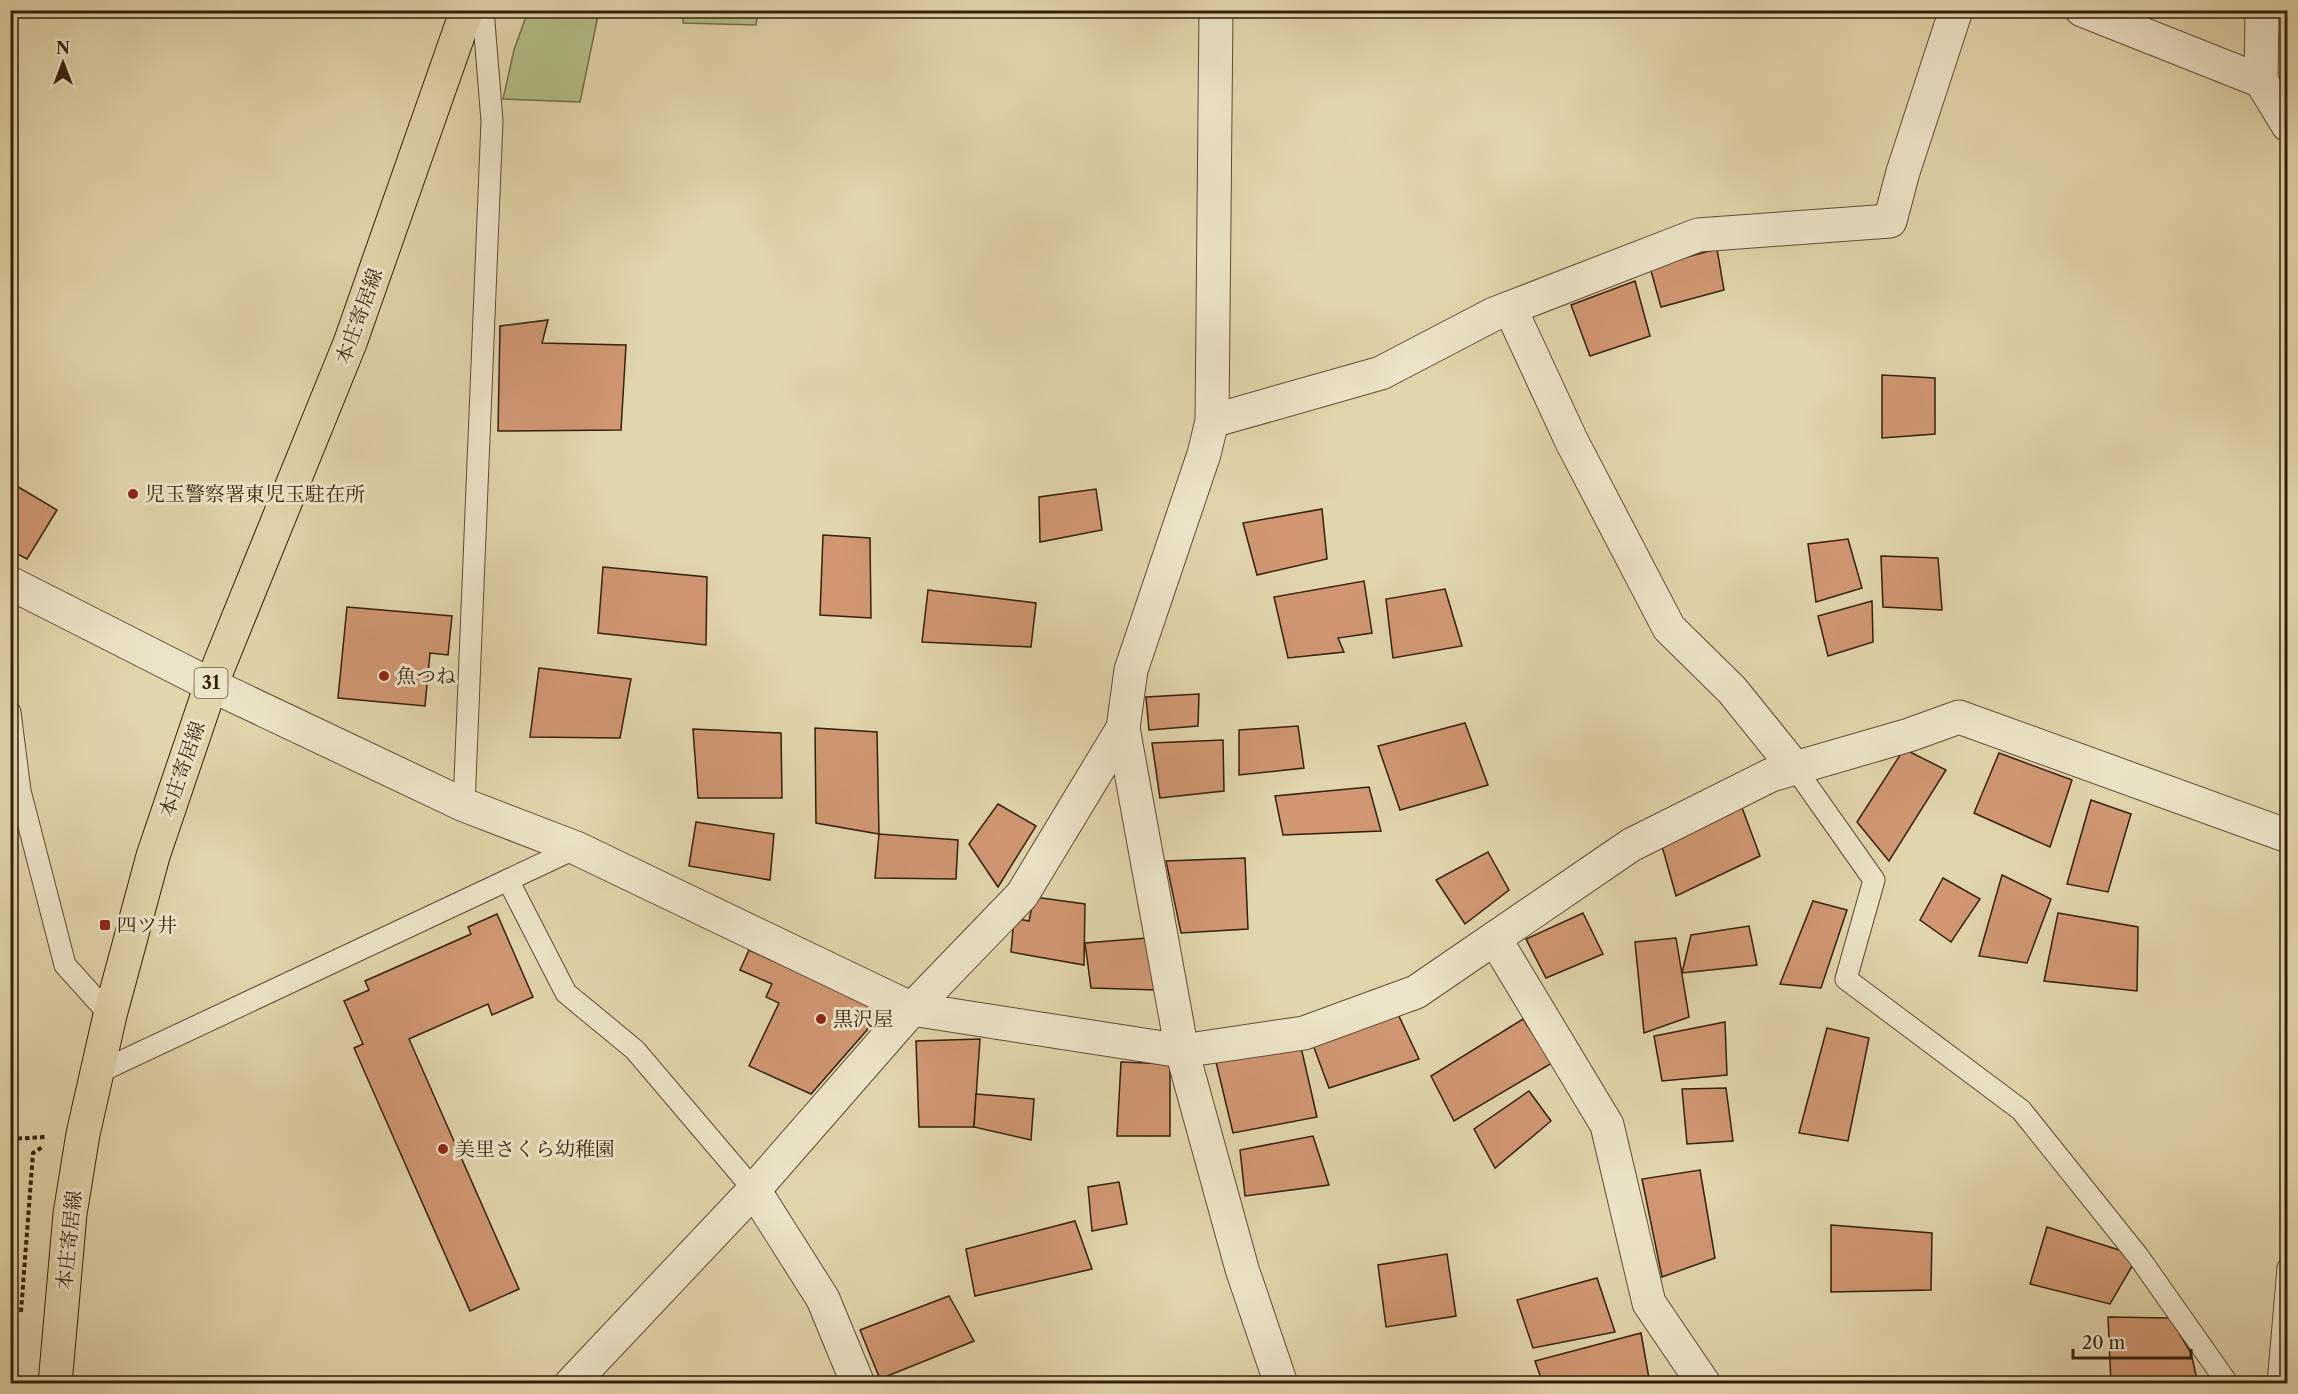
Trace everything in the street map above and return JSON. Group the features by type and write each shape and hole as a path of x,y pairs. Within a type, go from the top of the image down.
{"main road":[{"name":"本庄寄居線","path":"55,1383 70,1214 83,1134 110,1015 153,856 211,685 350,343 467,10"}],"street":[{"path":"1216,10 1212,421 1204,454 1131,670 1123,728 1182,1051 1242,1269 1281,1383"},
{"path":"1212,421 1381,373 1494,314 1698,235 1890,221 1903,172 1956,10"},
{"path":"2082,10 2261,81"},
{"path":"2262,10 2261,81 2288,125"},
{"path":"1510,308 1572,442 1668,628 1732,690 1795,768"},
{"path":"10,583 211,685 464,805 576,848 912,1009 1182,1051 1304,1033 1416,992 1631,845 1772,775 1909,735 1959,717 2288,836"},
{"path":"571,1383 754,1190 912,1009 1022,895 1123,728"},
{"path":"1495,939 1607,1125 1649,1303 1704,1383"},
{"path":"754,1190 823,1299 858,1383"}],"lane":[{"path":"464,805 492,121 483,10"},
{"path":"10,712 20,791 65,965 110,1015"},
{"path":"1795,768 1874,880 1846,979 2021,1110 2138,1256 2228,1383"},
{"path":"97,1073 576,848"},
{"path":"508,880 566,993 635,1050 754,1190"},
{"path":"2278,1383 2288,1268"}],"green space":[{"path":"683,10 758,11 756,25 683,23"},
{"path":"528,11 599,11 580,102 503,99 514,50"}],"building":[{"path":"1717,249 1724,290 1661,307 1650,267"},
{"path":"1635,281 1650,336 1590,356 1571,305"},
{"path":"548,320 542,343 626,345 621,430 498,431 500,326"},
{"path":"1882,375 1935,378 1935,434 1882,438"},
{"path":"10,482 57,510 27,559 10,550"},
{"path":"1096,489 1102,530 1040,542 1039,497"},
{"path":"1322,509 1327,559 1257,575 1243,523"},
{"path":"823,535 870,538 871,618 820,615"},
{"path":"1848,539 1862,588 1816,602 1808,544"},
{"path":"1881,556 1938,558 1942,610 1883,607"},
{"path":"603,567 707,577 706,645 598,633"},
{"path":"1364,581 1372,633 1338,638 1344,652 1288,658 1274,597"},
{"path":"1445,589 1462,646 1393,658 1386,599"},
{"path":"928,590 1036,603 1031,647 922,642"},
{"path":"1872,601 1873,642 1828,656 1818,616"},
{"name":"魚つね","path":"347,607 452,616 448,655 430,653 425,706 338,698"},
{"path":"539,668 631,679 620,738 530,737"},
{"path":"1199,694 1198,726 1149,730 1146,697"},
{"path":"1465,723 1488,785 1400,810 1378,746"},
{"path":"1298,726 1304,768 1239,775 1239,730"},
{"path":"815,728 877,732 879,834 816,823"},
{"path":"693,729 781,733 782,798 698,798"},
{"path":"1223,740 1224,791 1160,798 1152,743"},
{"path":"1904,749 1946,770 1889,861 1857,822"},
{"path":"1999,753 2072,780 2050,847 1974,813"},
{"path":"1369,787 1381,831 1283,835 1275,796"},
{"path":"2091,800 2131,814 2108,892 2067,884"},
{"path":"998,804 1036,826 998,887 969,844"},
{"path":"1741,805 1760,856 1676,896 1662,846"},
{"path":"696,822 774,834 770,880 689,866"},
{"path":"879,834 958,840 956,879 875,878"},
{"path":"1488,852 1509,890 1465,924 1436,880"},
{"path":"1245,858 1248,929 1181,933 1166,861"},
{"path":"2002,875 2051,899 2027,963 1979,956"},
{"path":"1943,878 1980,899 1951,942 1920,920"},
{"path":"1034,897 1085,904 1084,965 1011,952 1014,918 1029,921"},
{"path":"1813,901 1847,910 1821,988 1780,984"},
{"path":"1583,913 1603,954 1546,978 1526,939"},
{"path":"2058,913 2138,927 2137,991 2044,981"},
{"name":"美里さくら幼稚園","path":"497,914 533,997 492,1015 488,1004 409,1039 519,1289 470,1311 354,1048 363,1044 344,1001 369,990 365,981 471,934 468,927"},
{"path":"1749,926 1757,965 1682,973 1691,935"},
{"path":"1147,938 1158,990 1091,988 1085,943"},
{"path":"1676,938 1689,1017 1644,1033 1635,942"},
{"name":"黒沢屋","path":"749,950 877,1008 867,1030 811,1094 749,1066 779,1003 766,997 772,984 740,970"},
{"path":"1397,1012 1419,1059 1329,1088 1313,1045"},
{"path":"1523,1019 1552,1063 1454,1121 1431,1076"},
{"path":"1725,1022 1727,1075 1662,1081 1654,1036"},
{"path":"1827,1028 1869,1038 1848,1141 1799,1133"},
{"path":"980,1039 974,1127 919,1127 916,1041"},
{"path":"1300,1043 1317,1117 1233,1133 1216,1062"},
{"path":"1121,1062 1170,1064 1170,1136 1117,1136"},
{"path":"1726,1088 1733,1141 1687,1144 1682,1089"},
{"path":"1529,1091 1551,1121 1495,1168 1474,1129"},
{"path":"976,1094 1034,1099 1031,1140 974,1127"},
{"path":"1313,1136 1329,1185 1245,1196 1240,1150"},
{"path":"1700,1170 1715,1258 1662,1277 1642,1179"},
{"path":"1119,1182 1127,1224 1092,1231 1088,1187"},
{"path":"1075,1221 1092,1269 975,1296 966,1249"},
{"path":"1831,1225 1932,1233 1931,1290 1831,1292"},
{"path":"2047,1227 2138,1256 2110,1304 2030,1284"},
{"path":"1447,1254 1456,1316 1386,1327 1378,1265"},
{"path":"1597,1278 1615,1332 1533,1348 1517,1300"},
{"path":"949,1296 974,1341 880,1379 860,1330"},
{"path":"2108,1317 2170,1318 2191,1353 2198,1384 2111,1384"},
{"path":"1641,1333 1650,1384 1543,1384 1535,1361"}],"place":[{"name":"児玉警察署東児玉駐在所","path":"133,494"},
{"name":"魚つね","path":"384,676"},
{"name":"四ツ井","path":"105,925"},
{"name":"黒沢屋","path":"821,1019"},
{"name":"美里さくら幼稚園","path":"443,1149"}]}
